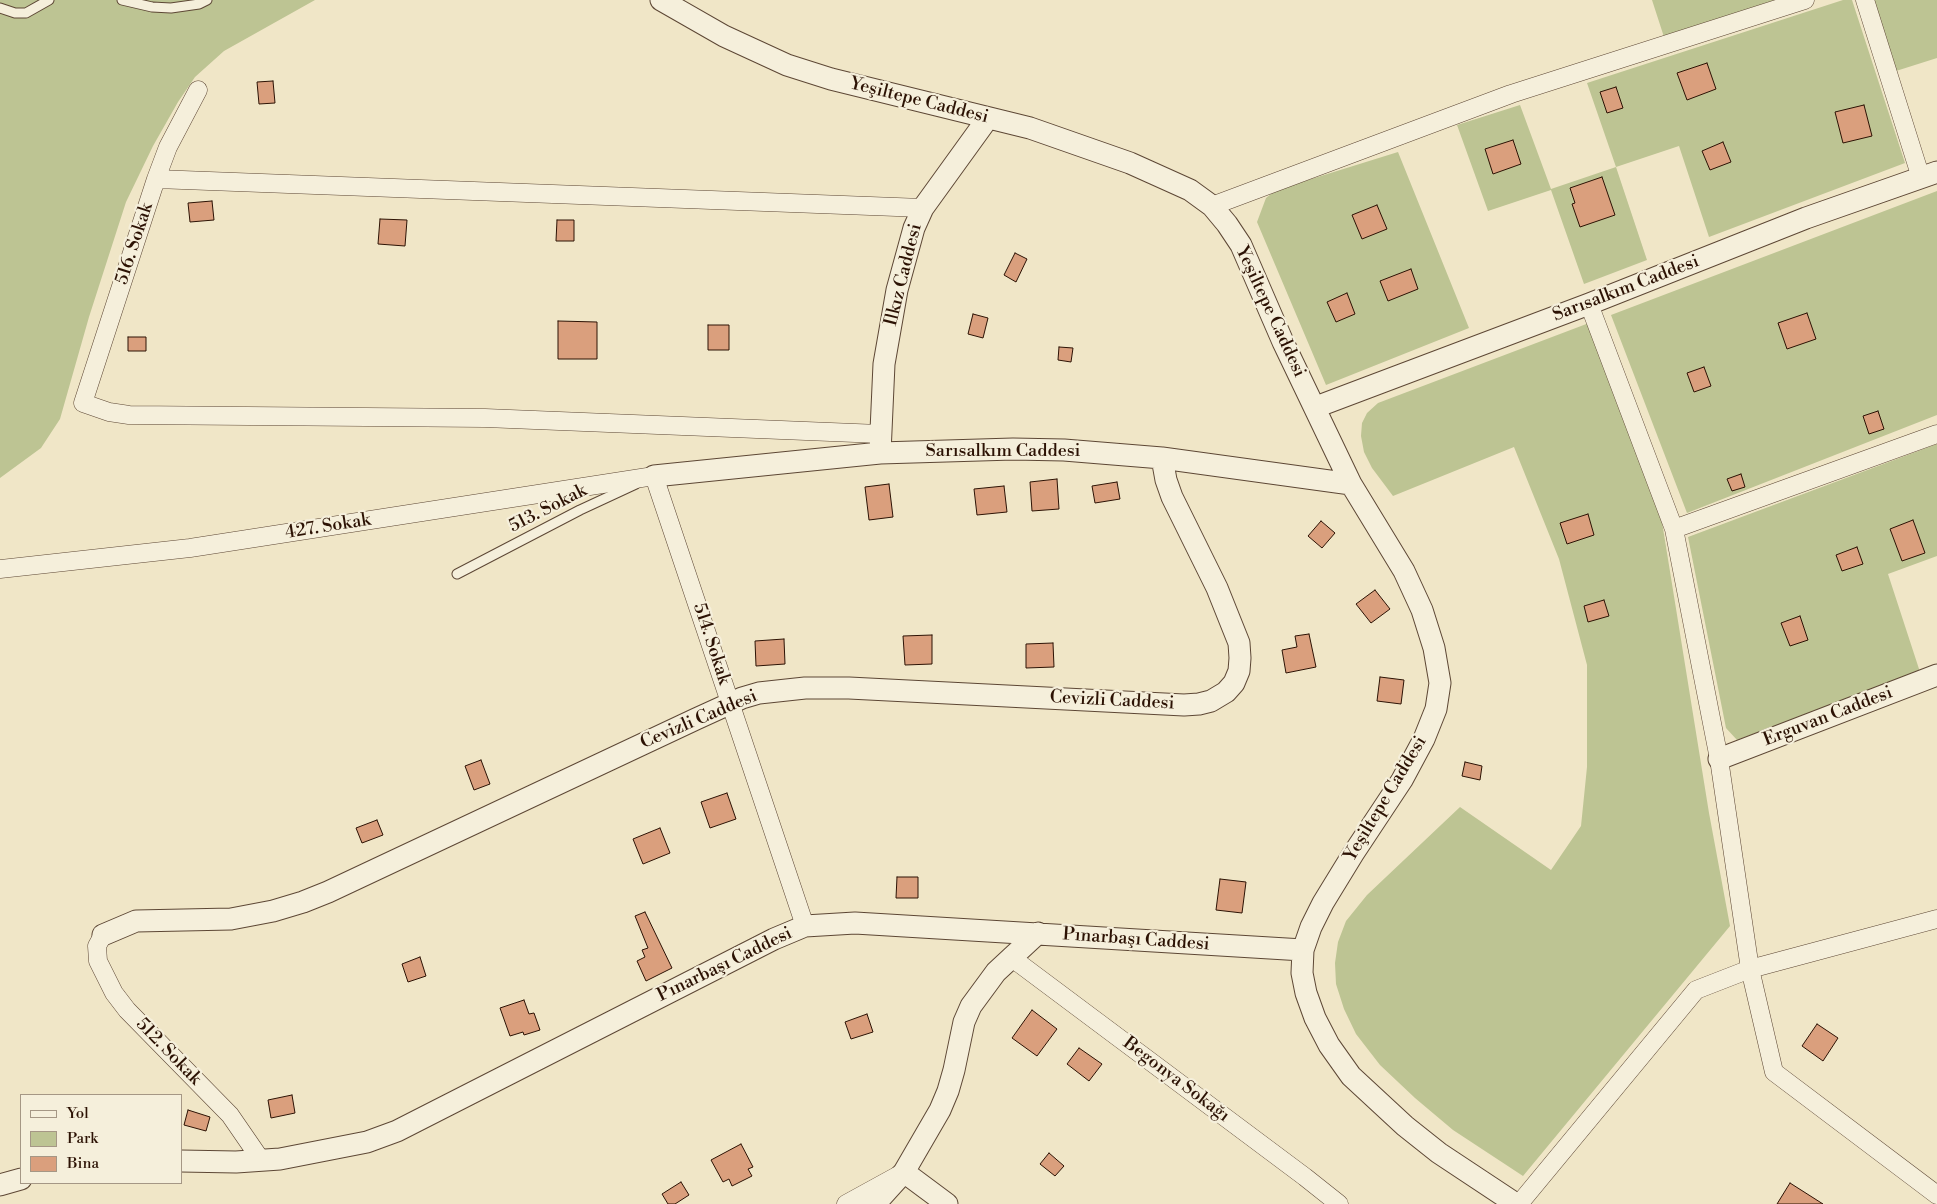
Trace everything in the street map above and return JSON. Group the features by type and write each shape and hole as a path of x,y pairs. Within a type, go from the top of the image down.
{"street":[{"name":"Yeşiltepe Caddesi","path":"661,0 724,36 787,65 831,79 1030,128 1130,163 1190,190 1212,206 1227,224 1241,245 1283,342 1316,407 1351,484 1404,571 1422,610 1434,648 1440,682 1436,709 1424,739 1402,780 1323,902 1311,927 1303,950 1302,972 1306,993 1315,1018 1329,1045 1351,1076 1405,1126 1439,1153 1518,1204"},
{"path":"1212,206 1511,94 1806,0"},
{"path":"1865,0 1929,175"},
{"name":"516. Sokak","path":"198,90 168,147 156,179 83,403 110,412 129,415 485,418 880,444"},
{"name":"Ilkız Caddesi","path":"880,444 884,364 895,299 911,236 923,208 988,118"},
{"name":"Sarısalkım Caddesi","path":"1316,407 1590,304 1806,218 1929,175"},
{"path":"156,179 923,208"},
{"path":"1590,304 1674,529 1719,759 1750,969 1774,1072 1937,1194"},
{"path":"1674,529 1937,434"},
{"name":"Sarısalkım Caddesi","path":"654,476 880,444 957,449 1064,450 1162,458 1351,484"},
{"name":"Cevizli Caddesi","path":"103,935 136,922 231,919 273,911 303,902 742,698 766,692 849,688 1184,705 1211,701 1226,692 1234,683 1239,671 1239,643 1217,588 1172,497 1166,480 1162,458"},
{"name":"427. Sokak","path":"0,569 190,548 654,476"},
{"name":"514. Sokak","path":"654,476 805,926"},
{"name":"Erguvan Caddesi","path":"1719,759 1937,675"},
{"path":"1518,1204 1696,990 1750,969 1937,919"},
{"name":"Pınarbaşı Caddesi","path":"182,1161 236,1162 260,1160 331,1150 367,1142 397,1131 774,939 805,926 855,922 1303,950"},
{"path":"876,1204 904,1172 928,1133 948,1091 964,1022 971,1006 991,979 1038,933"},
{"name":"512. Sokak","path":"103,935 97,946 98,961 114,992 127,1010 230,1115 260,1160"},
{"name":"Begonya Sokağı","path":"1012,958 1306,1177 1339,1204"},
{"path":"846,1204 904,1172"},
{"path":"904,1172 946,1204"},
{"path":"0,1185 20,1179"}],"lane":[{"path":"0,8 15,13 26,13 49,0"},
{"path":"122,0 152,7 171,8 199,4 207,0"},
{"name":"513. Sokak","path":"457,574 580,510 654,476"}],"green space":[{"path":"0,0 315,0 224,51 195,77 178,102 153,146 126,202 89,317 60,419 41,448 0,478"},
{"path":"1652,0 1775,0 1664,37"},
{"path":"1843,0 1852,0 1905,163 1709,237 1679,146 1616,167 1587,83"},
{"path":"1871,0 1937,0 1937,58 1896,71"},
{"path":"1520,105 1551,189 1616,167 1647,260 1584,284 1551,190 1488,211 1457,125"},
{"path":"1398,152 1469,328 1326,385 1257,222 1266,198 1276,190"},
{"path":"1937,191 1937,415 1687,513 1611,315"},
{"path":"1589,323 1662,522 1709,813 1730,926 1523,1176 1453,1130 1380,1065 1356,1034 1344,1009 1336,984 1335,963 1338,942 1346,921 1367,895 1460,807 1551,870 1581,826 1587,767 1587,665 1559,559 1514,447 1393,496 1372,468 1364,452 1361,436 1362,423 1367,413 1378,403"},
{"path":"1937,444 1937,556 1888,574 1920,672 1737,740 1726,728 1688,537"}],"building":[{"path":"1707,63 1716,89 1687,100 1677,73"},
{"path":"273,81 275,103 259,104 257,82"},
{"path":"1616,87 1623,108 1607,113 1600,92"},
{"path":"1864,105 1872,136 1843,143 1835,112"},
{"path":"1513,140 1521,164 1493,174 1485,149"},
{"path":"1723,142 1731,162 1710,170 1702,151"},
{"path":"1602,177 1615,215 1580,227 1572,204 1575,203 1570,188"},
{"path":"212,201 214,220 190,222 188,203"},
{"path":"1377,205 1387,229 1362,239 1352,215"},
{"path":"380,219 407,220 405,246 378,244"},
{"path":"557,220 574,220 574,241 556,241"},
{"path":"1015,253 1027,259 1016,282 1004,275"},
{"path":"1411,269 1418,289 1388,301 1380,281"},
{"path":"1347,293 1355,314 1336,322 1327,302"},
{"path":"1807,313 1816,339 1787,349 1778,323"},
{"path":"973,314 988,318 983,338 968,334"},
{"path":"558,321 597,322 597,359 558,359"},
{"path":"708,325 729,325 729,350 708,350"},
{"path":"128,337 146,337 146,351 128,351"},
{"path":"1059,347 1073,348 1071,362 1058,360"},
{"path":"1704,367 1711,386 1694,392 1687,373"},
{"path":"1878,411 1884,429 1869,434 1863,416"},
{"path":"1741,474 1745,487 1732,491 1727,479"},
{"path":"1057,479 1059,509 1032,511 1030,482"},
{"path":"1117,482 1120,499 1095,503 1092,486"},
{"path":"889,484 893,517 869,520 865,487"},
{"path":"1004,486 1007,512 977,515 974,489"},
{"path":"1588,514 1594,535 1567,544 1560,523"},
{"path":"1913,520 1925,553 1902,561 1890,529"},
{"path":"1321,521 1335,533 1322,548 1308,536"},
{"path":"1857,547 1863,564 1842,571 1836,555"},
{"path":"1375,590 1390,609 1371,623 1356,604"},
{"path":"1604,600 1609,616 1588,622 1584,606"},
{"path":"1800,616 1808,640 1790,646 1781,623"},
{"path":"1309,634 1316,667 1286,673 1282,650 1297,647 1295,636"},
{"path":"932,635 932,664 905,665 903,636"},
{"path":"784,639 785,664 756,666 755,641"},
{"path":"1053,643 1054,667 1026,668 1026,644"},
{"path":"1380,677 1404,680 1401,704 1377,701"},
{"path":"481,760 490,784 474,790 465,766"},
{"path":"1465,762 1482,766 1480,780 1462,776"},
{"path":"727,793 736,819 710,828 701,802"},
{"path":"377,820 383,835 362,843 356,828"},
{"path":"660,828 670,853 643,864 633,839"},
{"path":"897,877 918,877 918,898 896,898"},
{"path":"1220,879 1246,882 1242,913 1216,910"},
{"path":"645,912 672,968 646,981 637,961 645,957 642,950 648,948 635,916"},
{"path":"420,957 426,976 408,982 402,964"},
{"path":"524,1000 529,1014 534,1013 540,1030 524,1035 523,1032 510,1036 500,1008"},
{"path":"1032,1010 1057,1029 1037,1056 1012,1038"},
{"path":"867,1014 873,1032 851,1039 845,1022"},
{"path":"1817,1024 1838,1038 1823,1061 1802,1046"},
{"path":"1079,1048 1102,1064 1089,1081 1067,1064"},
{"path":"292,1095 295,1113 271,1118 268,1100"},
{"path":"188,1110 210,1117 206,1131 184,1125"},
{"path":"741,1144 753,1167 748,1169 752,1176 732,1186 729,1179 723,1182 711,1160"},
{"path":"1049,1153 1064,1166 1055,1176 1040,1164"},
{"path":"681,1182 689,1195 675,1204 668,1204 662,1194"},
{"path":"1790,1183 1823,1204 1777,1204"}]}
